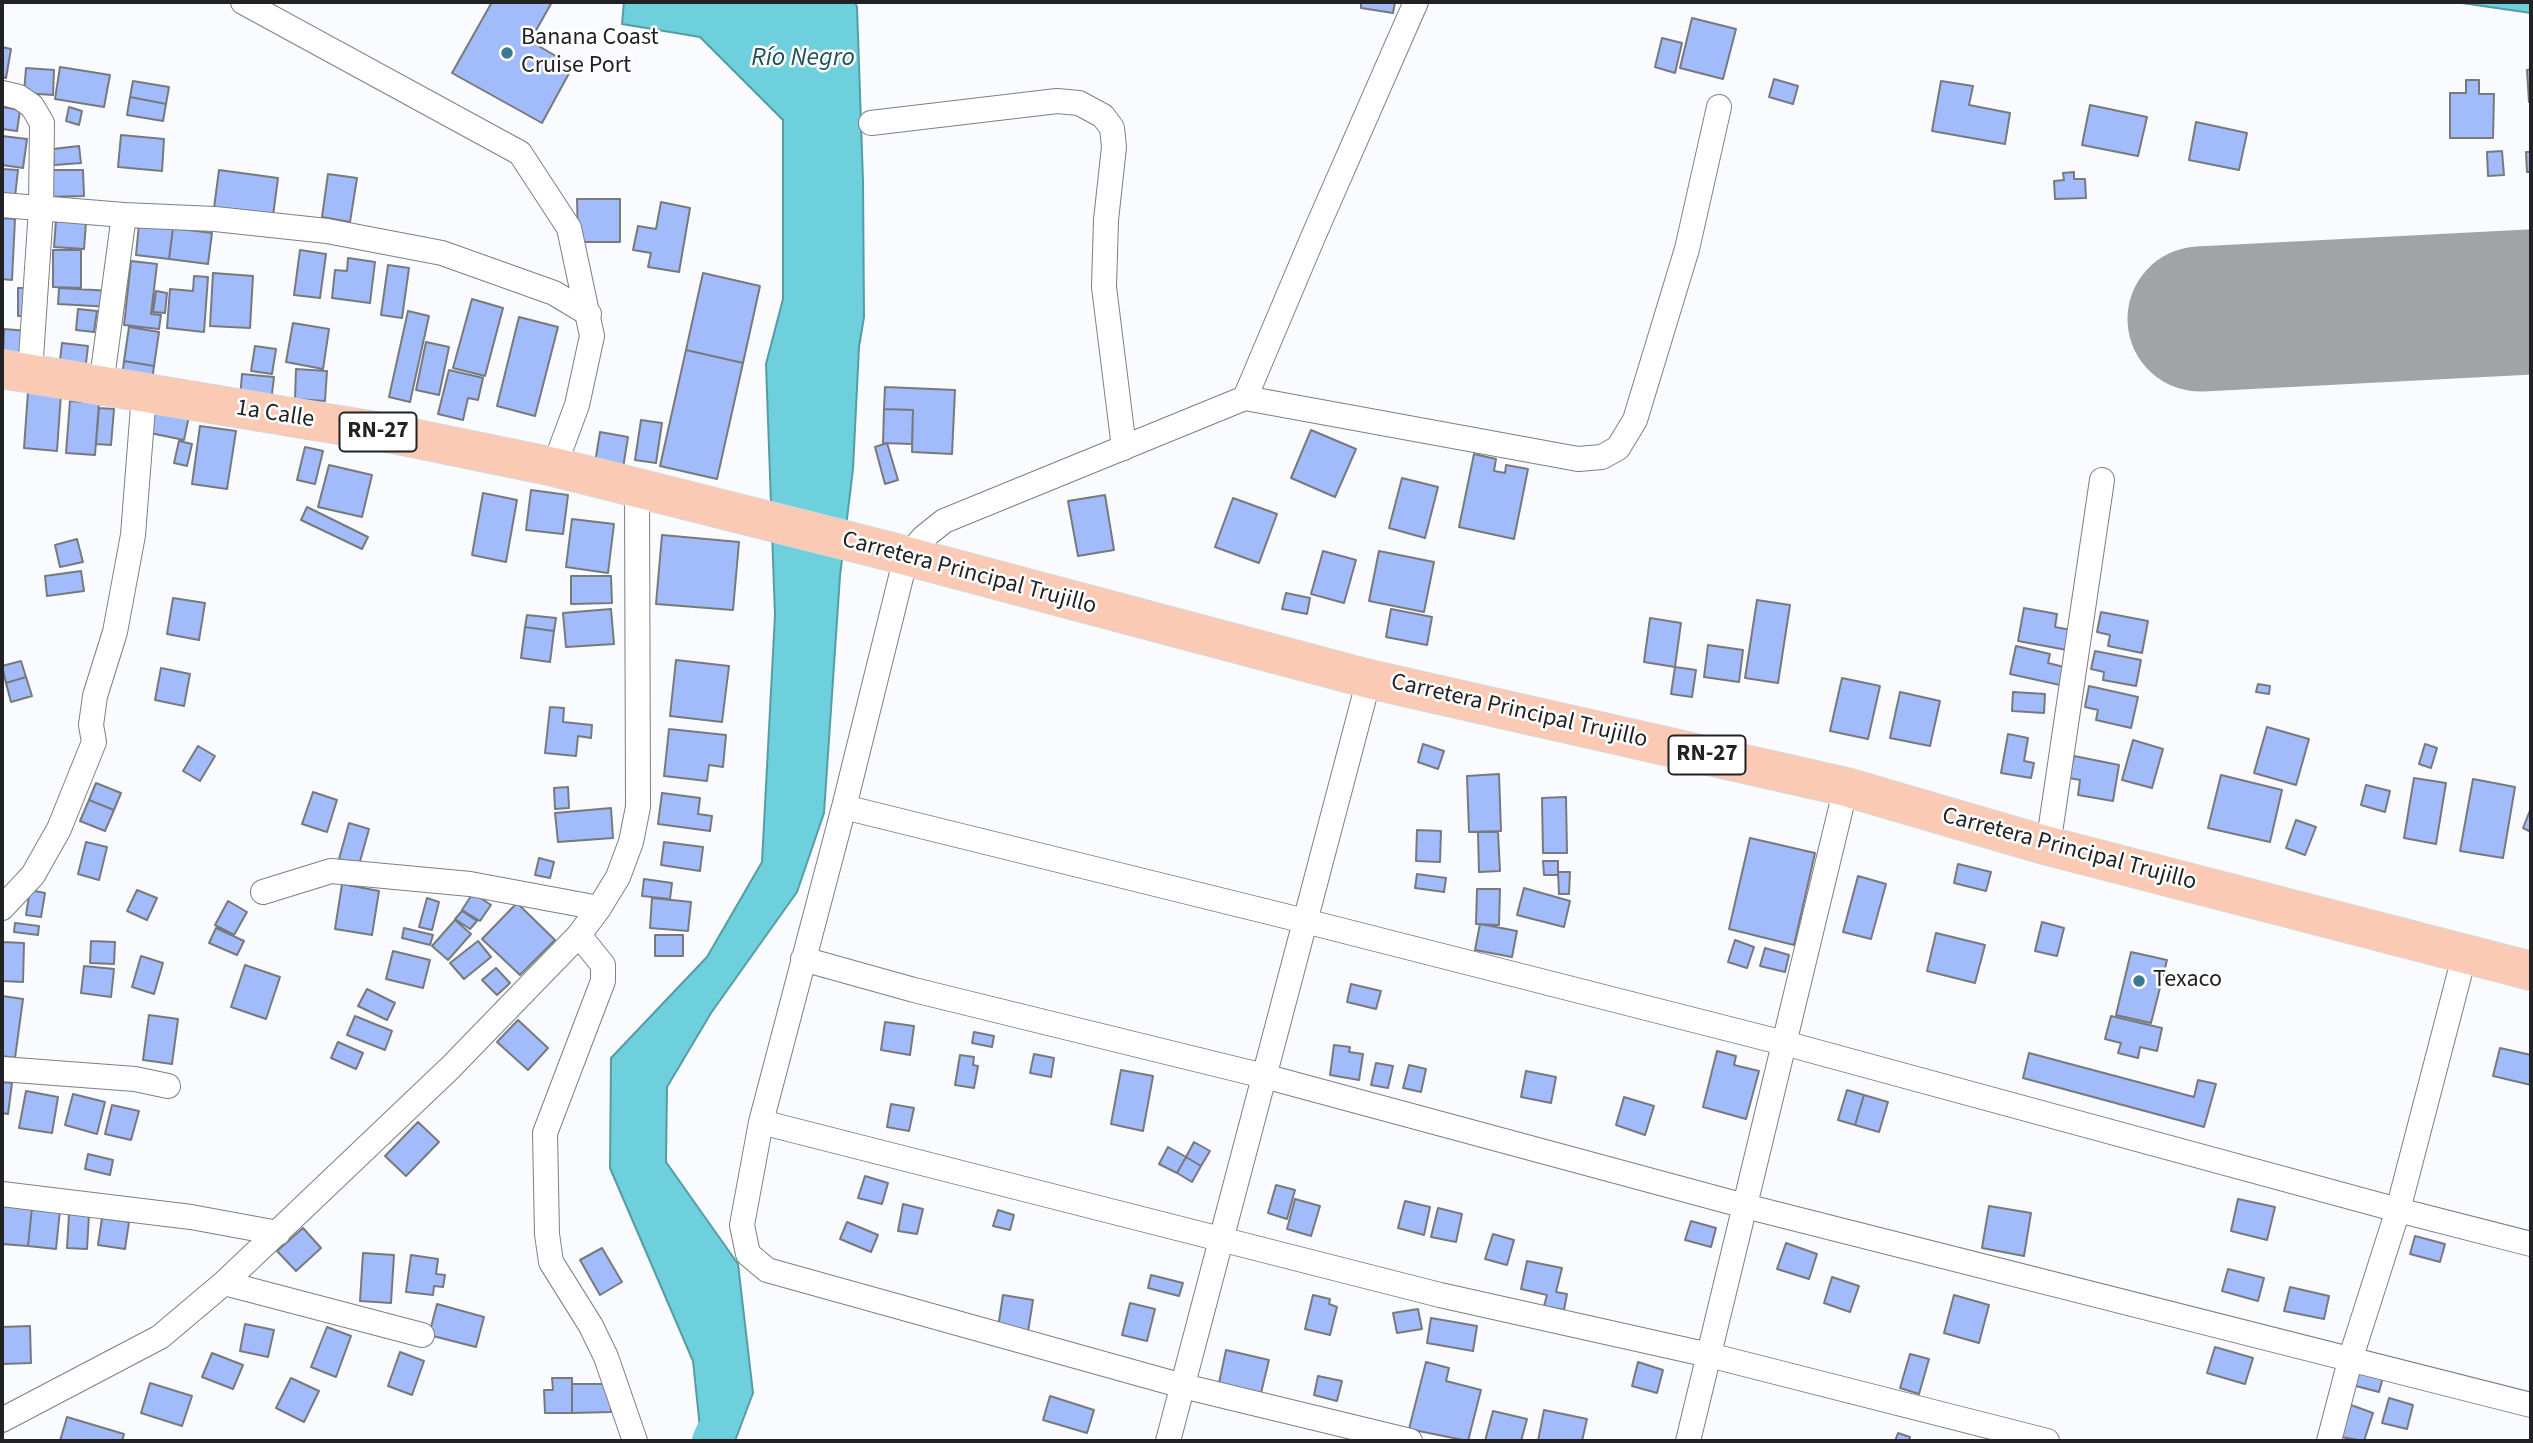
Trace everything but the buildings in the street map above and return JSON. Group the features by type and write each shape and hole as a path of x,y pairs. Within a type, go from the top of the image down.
{"main road":[{"name":"1a Calle","path":"16,371 393,434 554,467 750,517"},
{"name":"Carretera Principal Trujillo","path":"750,517 1369,679 1846,786 2048,846 2531,971"}],"street":[{"path":"243,2 520,153 569,228 592,336 577,405 554,467"},
{"path":"1245,398 1416,2"},
{"path":"2,93 19,97 32,106 42,123 41,209 16,371"},
{"path":"870,123 1057,101 1079,103 1103,116 1112,128 1114,147 1106,220 1104,287 1124,448"},
{"path":"1410,1441 1183,1386 767,1270 748,1254 742,1225 761,1122 844,807 893,553 924,537 944,522 1245,398 1578,459 1602,457 1618,448 1635,420 1687,249 1719,107"},
{"path":"2,205 215,219 327,231 442,253 554,293 589,314"},
{"path":"101,386 124,215"},
{"path":"2,908 33,875 59,829 94,742 91,725 95,696 115,632 133,535 144,394"},
{"path":"2048,846 2102,480"},
{"path":"2,1420 160,1336 224,1283 450,1068 579,935 599,908 631,842 638,807 637,489"},
{"path":"1168,1441 1369,679"},
{"path":"1688,1441 1846,786"},
{"path":"844,807 1305,920 1784,1043 2531,1244"},
{"path":"263,892 331,870 470,884 599,908"},
{"path":"579,935 603,965 603,981 545,1133 547,1234 551,1262 591,1326 606,1357 635,1441"},
{"path":"2329,1441 2351,1357 2398,1210 2465,953"},
{"path":"803,959 914,990 1264,1076 1745,1206 2351,1357 2531,1405"},
{"path":"2,1069 135,1079 168,1086"},
{"path":"761,1122 1440,1295 1709,1355 2047,1441"},
{"path":"2,1194 191,1217 278,1233"},
{"path":"224,1283 422,1335"}],"water":[{"name":"Río Negro","path":"624,2 855,2 857,7 864,317 859,347 853,469 840,576 824,813 797,892 711,1013 667,1087 666,1162 738,1264 753,1393 735,1441 728,1441 700,1428 693,1361 610,1168 611,1058 707,957 762,862 775,615 766,364 783,299 783,120 700,37 622,24"},
{"path":"2455,2 2531,2 2531,13"}],"waterway":[{"name":"Río Negro","path":"711,1441 714,1434"}],"runway":[{"path":"2200,319 2531,302"}],"place":[{"name":"Banana Coast Cruise Port","path":"507,53"},
{"name":"Texaco","path":"2139,981"}]}
